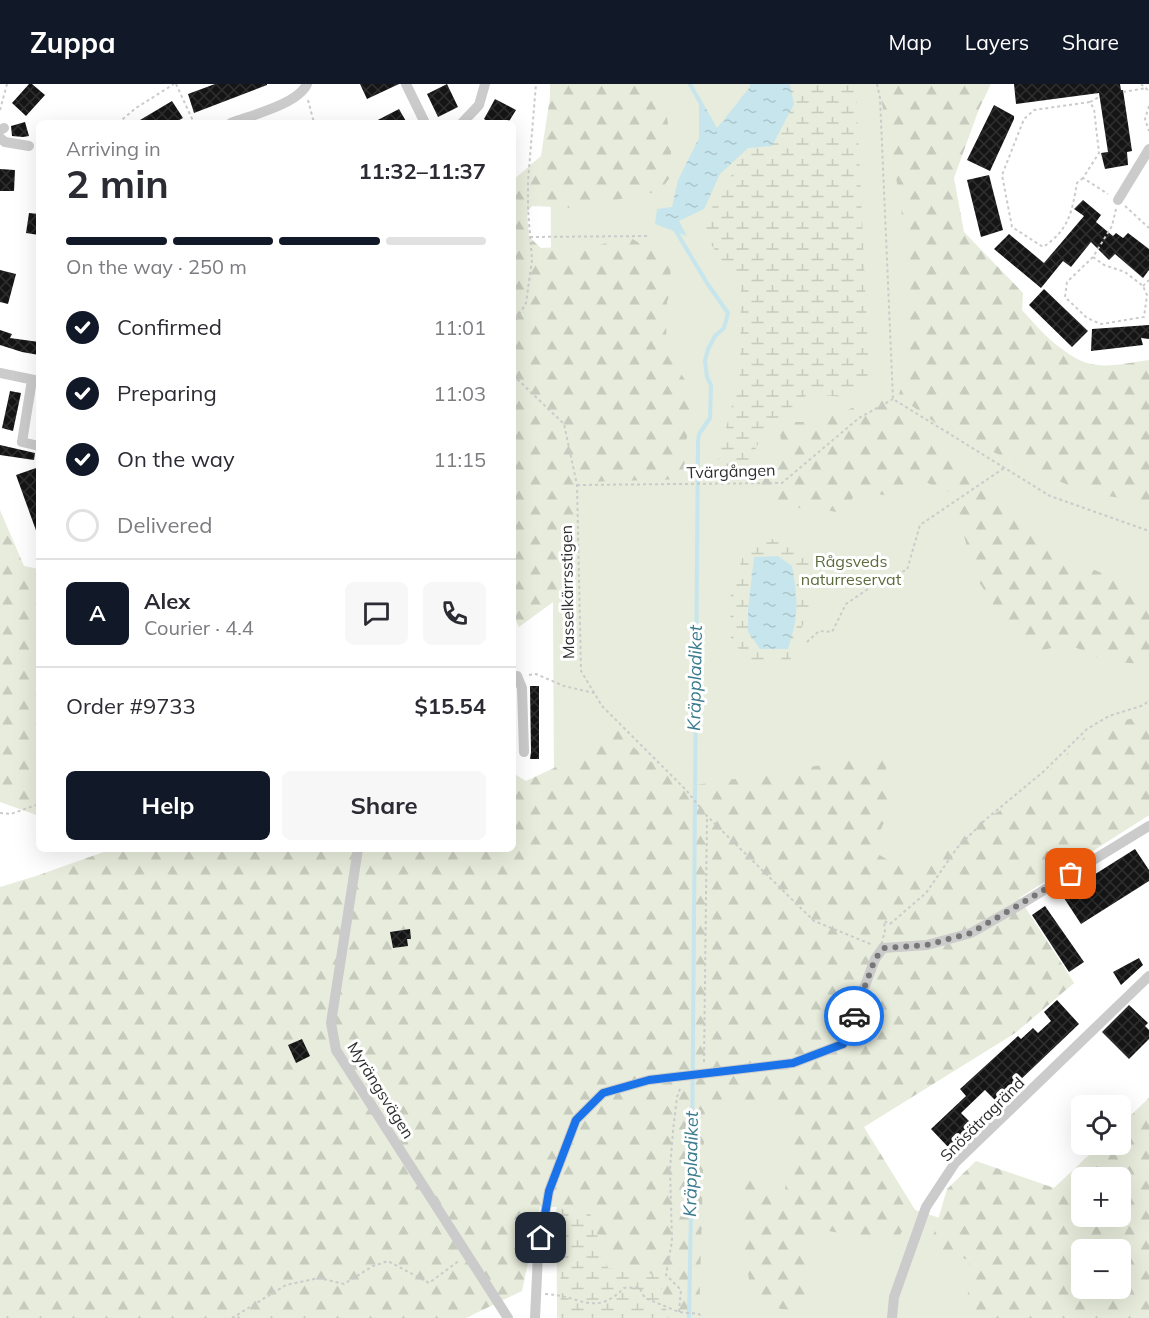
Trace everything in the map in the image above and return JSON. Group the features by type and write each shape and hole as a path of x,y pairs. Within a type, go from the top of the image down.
{"street":[{"path":"406,84 424,120"},
{"path":"465,120 480,105 485,84"},
{"path":"239,120 289,102 306,86"},
{"path":"1,132 5,142 28,146"},
{"path":"1118,200 1149,149"},
{"path":"0,373 35,381 22,442 36,445"},
{"path":"516,678 522,688 524,752"},
{"path":"535,1318 538,1254 549,1191 576,1120 603,1093 649,1080 793,1063 843,1044 875,959 884,948 927,945 971,933 1148,829"},
{"name":"Myrängsvägen","path":"358,852 331,1023 336,1050 508,1318"},
{"name":"Snösätragränd","path":"892,1318 894,1297 926,1208 955,1163 1149,976"}],"path":[{"path":"0,110 7,84"},
{"path":"122,120 136,108 175,84 193,120"},
{"path":"516,320 526,303 532,260 529,237 528,180 536,84"},
{"path":"877,84 881,121 894,399 1050,496 1149,531"},
{"path":"1141,84 1148,90"},
{"path":"306,86 313,120"},
{"path":"1123,92 1148,90"},
{"path":"1090,102 1094,109 1099,153 1083,178 1077,183 1071,215 1056,238 1042,247 1012,227 1002,175 1024,119 1034,110 1090,102 1099,96"},
{"path":"1149,106 1144,119 1149,131"},
{"path":"1083,178 1118,200 1149,228"},
{"path":"1093,257 1104,265 1125,272 1143,286 1147,295 1144,317 1101,324 1087,318 1065,297 1067,282 1093,257 1112,226 1118,200"},
{"path":"529,237 647,236"},
{"path":"1143,286 1149,280"},
{"name":"Masselkärrsstigen","path":"516,378 564,424 577,485 581,671 602,706 687,790 707,816"},
{"name":"Tvärgången","path":"577,485 782,483 859,417 894,399"},
{"path":"807,642 819,631 832,632 846,604 884,579 907,570 920,525 1004,468"},
{"path":"516,676 536,674 564,686 594,693"},
{"path":"707,816 814,921 884,948 884,921 890,924 926,893 957,848 985,820 1070,748 1087,729 1108,717 1144,705 1149,700"},
{"path":"0,813 11,814 36,805"},
{"path":"704,1074 707,816"},
{"path":"679,1312 681,1290 666,1275 672,1241 670,1169 673,1131 677,1097 685,1077"},
{"path":"232,1318 286,1285 319,1278 344,1284 373,1266 388,1261 429,1283 467,1254"},
{"path":"536,1293 561,1294 579,1302 601,1306 614,1299 624,1288 639,1287 645,1298 679,1312 699,1314 702,1318"}],"green space":[{"name":"Rågsveds naturreservat","path":"550,84 981,84 945,170 968,251 1021,320 1096,373 1149,368 1149,815 1019,898 1074,983 1015,1033 863,1127 915,1210 999,1237 1022,1177 1054,1188 1071,1172 1071,1227 1131,1227 1131,1167 1076,1167 1089,1155 1131,1155 1131,1115 1149,1098 1149,1318 557,1318"},
{"path":"552,84 660,84 660,98 665,105 671,143 671,176 660,191 575,208 532,206 527,213 529,237 541,248 599,245 629,237 670,261 671,290 667,302 666,340 681,374 691,388 692,411 685,447 684,479 585,482 566,544 564,594 519,627 516,621 516,177 541,156"},
{"path":"743,84 856,84 869,374 844,397 808,394 766,427 746,469 714,475 740,374 741,289 700,228 734,171"},
{"path":"878,84 991,84 979,109 954,178 964,232 1023,293 1022,310 1046,336 1065,352 1086,363 1097,365 1116,365 1149,360 1149,502 1086,493 948,432 901,398 899,394 906,375 911,272 893,158"},
{"path":"879,396 1064,557 1149,593 1149,664 1110,662 1067,644 1024,655 973,572 954,494 925,482 906,498 855,491 847,514 805,506 787,512 774,506 753,473 782,447 779,427 795,422 811,422 822,408 843,412"},
{"path":"0,510 24,566 36,568 36,815 0,802"},
{"path":"767,537 805,552 813,578 808,611 789,663 754,663 731,641 730,598 746,546"},
{"path":"1149,715 1149,815 1019,898 1074,983 1015,1033 864,1127 915,1210 895,1243 812,1228 804,1312 753,1305 740,1221 745,1179 765,1181 771,1197 785,1190 796,1106 705,1105 699,1318 668,1318 659,1275 607,1268 588,1207 540,1207 522,1291 466,1318 0,1318 0,887 104,852 516,852 516,775 526,781 554,768 611,730 622,726 632,746 683,787 885,755 890,810 871,850 895,864 920,865 953,833 973,826 1020,799 1096,726"},
{"path":"1149,1098 1149,1318 967,1318 969,1260 930,1247 947,1189 976,1161 1054,1188 1071,1172 1071,1227 1131,1227 1131,1167 1076,1167 1089,1155 1131,1155 1131,1115"},
{"path":"560,1207 588,1207 608,1268 659,1275 668,1318 561,1318"}],"water":[{"path":"750,84 790,84 794,104 772,146 748,148 720,174 704,209 679,221 687,236 655,224 657,209 672,207 678,180 699,138 699,96 717,128 750,87"},
{"path":"778,556 792,566 796,617 788,649 760,649 748,632 754,557"}],"building":[{"path":"29,84 45,95 26,116 12,103"},
{"path":"215,84 267,85 194,113 188,94"},
{"path":"360,84 399,84 367,99"},
{"path":"447,84 458,107 438,117 427,94"},
{"path":"1014,84 1120,84 1123,90 1132,151 1127,152 1128,165 1105,169 1101,153 1108,152 1099,93 1016,104"},
{"path":"495,99 516,110 510,120 484,119"},
{"path":"172,101 183,118 179,120 140,120"},
{"path":"994,105 1014,116 1014,119 990,171 967,160"},
{"path":"399,109 405,120 378,120"},
{"path":"25,122 29,136 12,136 11,126"},
{"path":"0,169 15,170 14,191 0,191"},
{"path":"989,175 1003,230 981,237 967,180"},
{"path":"1083,200 1101,215 1096,222 1113,236 1116,233 1123,238 1128,233 1149,249 1149,270 1143,278 1115,254 1109,260 1091,242 1071,267 1063,261 1041,288 994,249 1009,234 1044,263 1084,216 1074,209"},
{"path":"29,213 36,214 36,235 26,233"},
{"path":"0,270 16,274 8,304 0,302"},
{"path":"1044,289 1088,331 1072,347 1029,305"},
{"path":"1149,325 1149,339 1141,338 1143,345 1091,351 1092,329"},
{"path":"0,330 12,334 10,338 36,342 36,354 22,352 0,345"},
{"path":"10,391 21,393 13,431 2,428"},
{"path":"0,445 35,453 34,460 0,455"},
{"path":"36,468 36,530 16,475"},
{"path":"530,686 539,686 539,759 530,759"},
{"path":"1135,849 1149,870 1149,881 1081,924 1062,895"},
{"path":"1045,906 1084,962 1069,972 1032,915"},
{"path":"410,929 411,939 407,939 408,946 393,948 390,932"},
{"path":"1139,958 1143,965 1121,985 1113,972"},
{"path":"1057,1000 1079,1024 997,1102 985,1090 961,1113 973,1125 949,1148 931,1129 966,1096 960,1089 1018,1036 1021,1039 1033,1028 1038,1033 1051,1021 1044,1012"},
{"path":"1129,1005 1148,1023 1145,1026 1149,1030 1149,1039 1129,1059 1102,1032"},
{"path":"302,1039 310,1056 296,1063 288,1045"}],"waterway":[{"name":"Kräppladiket","path":"690,84 701,104"},
{"name":"Kräppladiket","path":"674,228 728,313 724,328 715,336 705,361 707,377 711,385 710,418 699,434 698,441 689,1318"}],"way so far":[{"path":"854,1016 875,959 884,948 927,945 971,933 1071,874"}],"route":[{"path":"541,1238 549,1191 576,1120 603,1093 649,1080 793,1063 843,1044 854,1016"}]}
